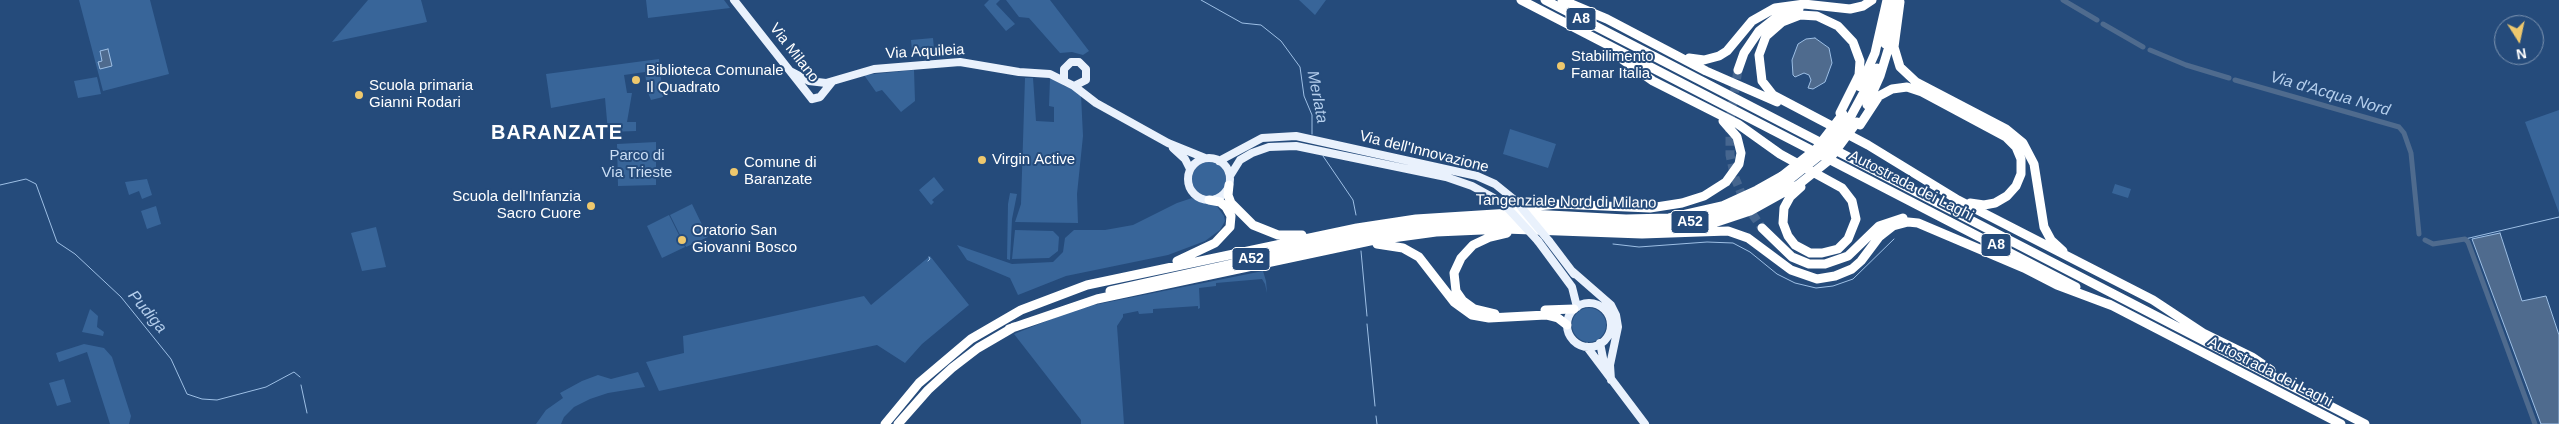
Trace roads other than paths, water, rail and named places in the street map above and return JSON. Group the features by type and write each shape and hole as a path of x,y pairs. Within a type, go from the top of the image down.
{"highway":[{"name":"Autostrada dei Laghi","path":"1521,0 2341,424"},
{"name":"Autostrada dei Laghi","path":"1544,0 2365,424"},
{"path":"1562,0 1607,18 1731,82 1805,113"},
{"path":"1738,70 1751,41 1773,19 1796,9 1857,8 1872,0"},
{"name":"Tangenziale Nord di Milano","path":"898,424 922,396 952,368 994,337 1059,307 1109,291 1368,234 1432,225 1478,221 1645,226 1676,224 1729,211 1765,195 1811,154 1831,131 1850,118 1871,64 1887,0"},
{"path":"1899,1 1894,47 1897,61 1902,70 1916,82 2006,129 2021,140 2029,151 2034,164 2041,214 2049,237 2064,252 2107,276"},
{"name":"Tangenziale Nord di Milano","path":"885,424 931,372 987,328 1053,296 1104,281 1357,228 1430,217 1511,213 1633,219 1669,218 1728,203 1785,178 1824,152 1850,118 1878,66 1899,1"},
{"path":"1657,44 1690,59 1708,60 1727,51 1752,21 1770,10 1804,4 1834,8"},
{"path":"1591,36 1654,81 1738,124 1780,154 1846,192 1854,206 1855,223 1848,239 1838,248 1822,253 1810,253 1795,245 1784,227 1784,208 1790,196 1799,186 1824,164 1849,136 1850,118 1860,65 1858,51 1851,38 1838,26 1822,18 1806,15 1788,19 1770,32 1762,46 1758,64 1762,81 1769,92 1805,113 1868,145 1981,212 2154,300 2203,333 2252,357 2306,394"},
{"path":"1850,118 1879,96 1892,89 1907,87 1922,92 2000,132 2012,142 2019,153 2021,167 2018,182 2011,193 1998,202 1984,205 1973,204 1939,188"},
{"path":"1430,217 1492,209 1558,204 1650,208 1682,203 1704,196 1722,186 1732,176 1739,164 1740,148 1734,132 1728,125 1684,97"},
{"path":"1229,180 1229,198 1237,211 1253,225 1268,232 1296,236 1357,228"},
{"path":"1668,233 1724,221 1750,211 1799,186"},
{"path":"1104,281 1186,258 1216,243 1230,227 1231,216 1223,204 1210,200"},
{"path":"1762,228 1775,243 1792,257 1814,265 1835,262 1844,258 1879,226 1901,218 1924,222 2057,285 2113,306"},
{"path":"1009,329 1097,300 1370,241 1436,232 1505,228 1628,234 1718,230 1739,234 1754,242 1785,267 1817,278 1835,276 1852,268 1861,261 1882,234 1903,223 1923,224 1970,244"},
{"path":"1570,230 1524,231 1496,235 1481,240 1466,250 1458,261 1454,282 1458,295 1467,304 1489,313 1576,308"},
{"path":"1301,256 1372,244 1403,248 1425,262 1450,297 1472,315 1489,318 1546,315 1558,318 1567,325"}],"main road":[{"name":"Via Milano","path":"734,0 812,99 832,82"},
{"name":"Via Aquileia","path":"792,72 809,81 832,82 874,69 952,62 1050,74"},
{"path":"1050,74 1064,69 1071,62 1081,63 1087,72 1086,94"},
{"path":"1064,69 1064,79"},
{"path":"1050,74 1064,79 1068,84 1086,94 1096,103 1168,143 1205,158 1219,161 1226,167 1229,180 1221,196 1210,200 1201,198 1191,190 1188,178 1190,169 1197,162 1205,158"},
{"path":"1074,86 1086,80"},
{"name":"Via dell'Innovazione","path":"1219,161 1262,138 1296,136 1476,176 1495,184 1516,200 1602,308"},
{"path":"1168,143 1185,159 1190,169"},
{"name":"Via dell'Innovazione","path":"1229,180 1240,160 1252,153 1270,147 1296,146 1446,177 1472,186 1503,203 1538,242 1572,287 1576,308"},
{"path":"1572,272 1608,302 1616,313 1618,327 1610,365 1612,380"},
{"path":"1587,347 1600,344 1608,336 1610,325 1609,317 1602,308 1588,304 1576,308 1568,318 1567,325 1574,341 1587,347 1645,424"},
{"path":"1600,344 1606,372"}],"waterway":[{"name":"Merlata","path":"1201,0 1242,23 1261,25 1281,41 1300,67 1304,96 1312,115 1312,134"},
{"name":"Via d'Acqua Nord","path":"2063,0 2097,20"},
{"name":"Via d'Acqua Nord","path":"2103,24 2143,47"},
{"name":"Via d'Acqua Nord","path":"2150,50 2186,65 2229,78"},
{"name":"Via d'Acqua Nord","path":"2235,80 2399,127 2404,133 2411,153 2419,234"},
{"name":"Merlata","path":"1323,156 1353,200 1356,215"},
{"name":"Pudiga","path":"0,185 26,179 36,184 57,242 75,254 121,297 171,359 187,394 202,399 217,400 266,387 294,372 300,377"},
{"path":"2465,239 2559,217"},
{"path":"1613,244 1639,247 1707,242 1733,243 1750,252 1777,274 1795,283 1816,288 1833,286 1853,279 1894,239"},
{"name":"Via d'Acqua Nord","path":"2425,240 2433,244 2465,239 2468,242 2535,424"},
{"name":"Merlata","path":"1361,251 1367,316"},
{"path":"928,261 929,257"},
{"name":"Merlata","path":"1367,324 1375,406"},
{"name":"Pudiga","path":"301,385 307,413"},
{"name":"Merlata","path":"1376,416 1377,424"}],"tunnel":[{"path":"1738,70 1730,119 1730,155 1735,178 1746,205 1762,228"}],"place":[{"name":"Stabilimento Famar Italia","path":"1561,66"},
{"name":"Biblioteca Comunale Il Quadrato","path":"636,80"},
{"name":"Scuola primaria Gianni Rodari","path":"359,95"},
{"name":"Virgin Active","path":"982,160"},
{"name":"Comune di Baranzate","path":"734,172"},
{"name":"Scuola dell'Infanzia Sacro Cuore","path":"591,206"},
{"name":"Oratorio San Giovanni Bosco","path":"682,240"}],"district":[{"name":"BARANZATE","path":"557,133"}],"park label":[{"name":"Parco di Via Trieste","path":"637,164"}]}
